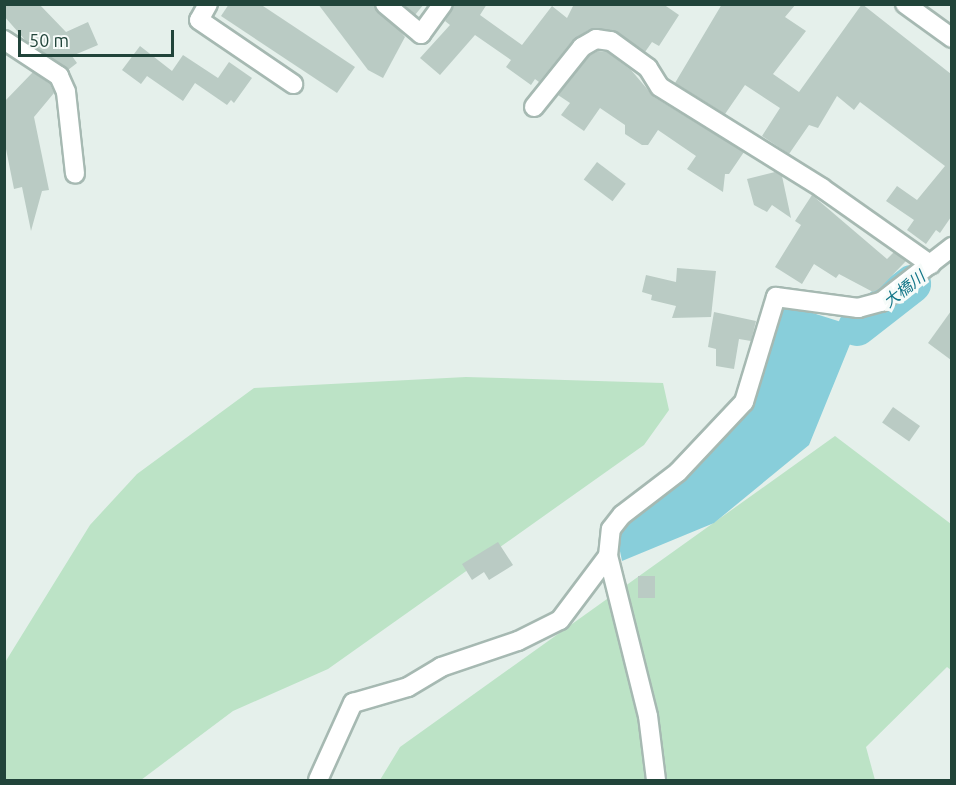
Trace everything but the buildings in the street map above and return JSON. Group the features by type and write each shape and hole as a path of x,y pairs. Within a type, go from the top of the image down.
{"street":[{"path":"208,4 199,20 293,84"},
{"path":"385,4 421,34 443,4"},
{"path":"905,4 951,38"},
{"path":"534,107 582,47 596,39 611,41 648,68 660,87 822,188 931,265"},
{"path":"4,40 59,76 66,92 75,174"},
{"path":"656,780 648,716 609,556 611,529 622,515 678,472 744,402 776,297 858,308 881,302 951,247"},
{"path":"318,780 353,703 408,687 441,667 518,641 560,620 609,556"}],"green space":[{"path":"466,377 663,383 669,410 644,445 328,669 233,711 141,780 5,780 4,664 90,525 137,474 254,388"},
{"path":"835,436 951,524 951,670 947,667 866,747 875,780 380,780 400,747"}],"water":[{"path":"778,302 857,327 809,445 714,523 622,561 616,532 748,404"}],"waterway":[{"name":"大橋川","path":"857,327 912,284"}]}
